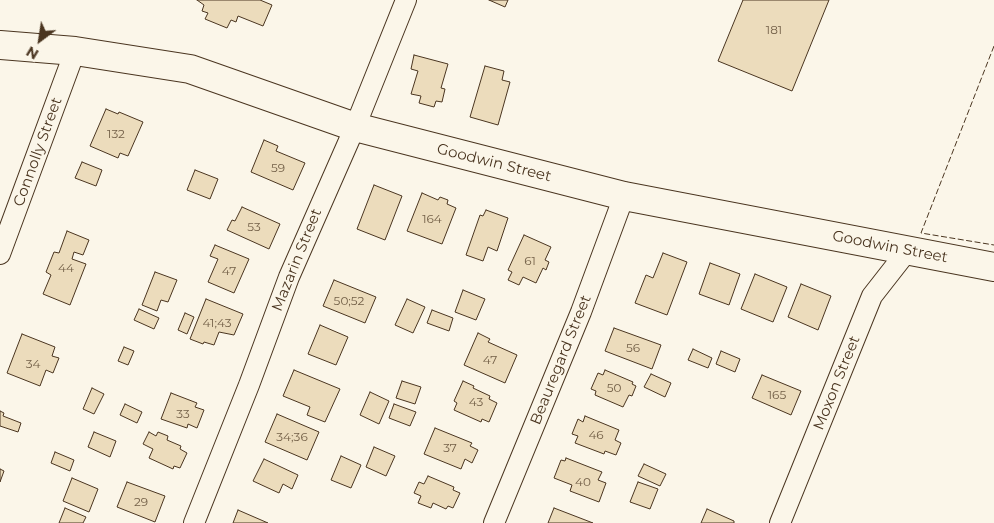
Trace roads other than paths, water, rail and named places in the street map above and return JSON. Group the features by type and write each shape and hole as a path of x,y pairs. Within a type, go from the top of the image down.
{"main road":[{"name":"Goodwin Street","path":"0,45 75,50 190,70 355,127 624,196 994,266"}],"street":[{"name":"Mazarin Street","path":"194,523 249,385 289,277 355,127 406,0"},
{"name":"Connolly Street","path":"0,254 75,50"},
{"name":"Beauregard Street","path":"494,523 581,312 624,196"},
{"name":"Moxon Street","path":"780,523 872,296 908,250"}]}
